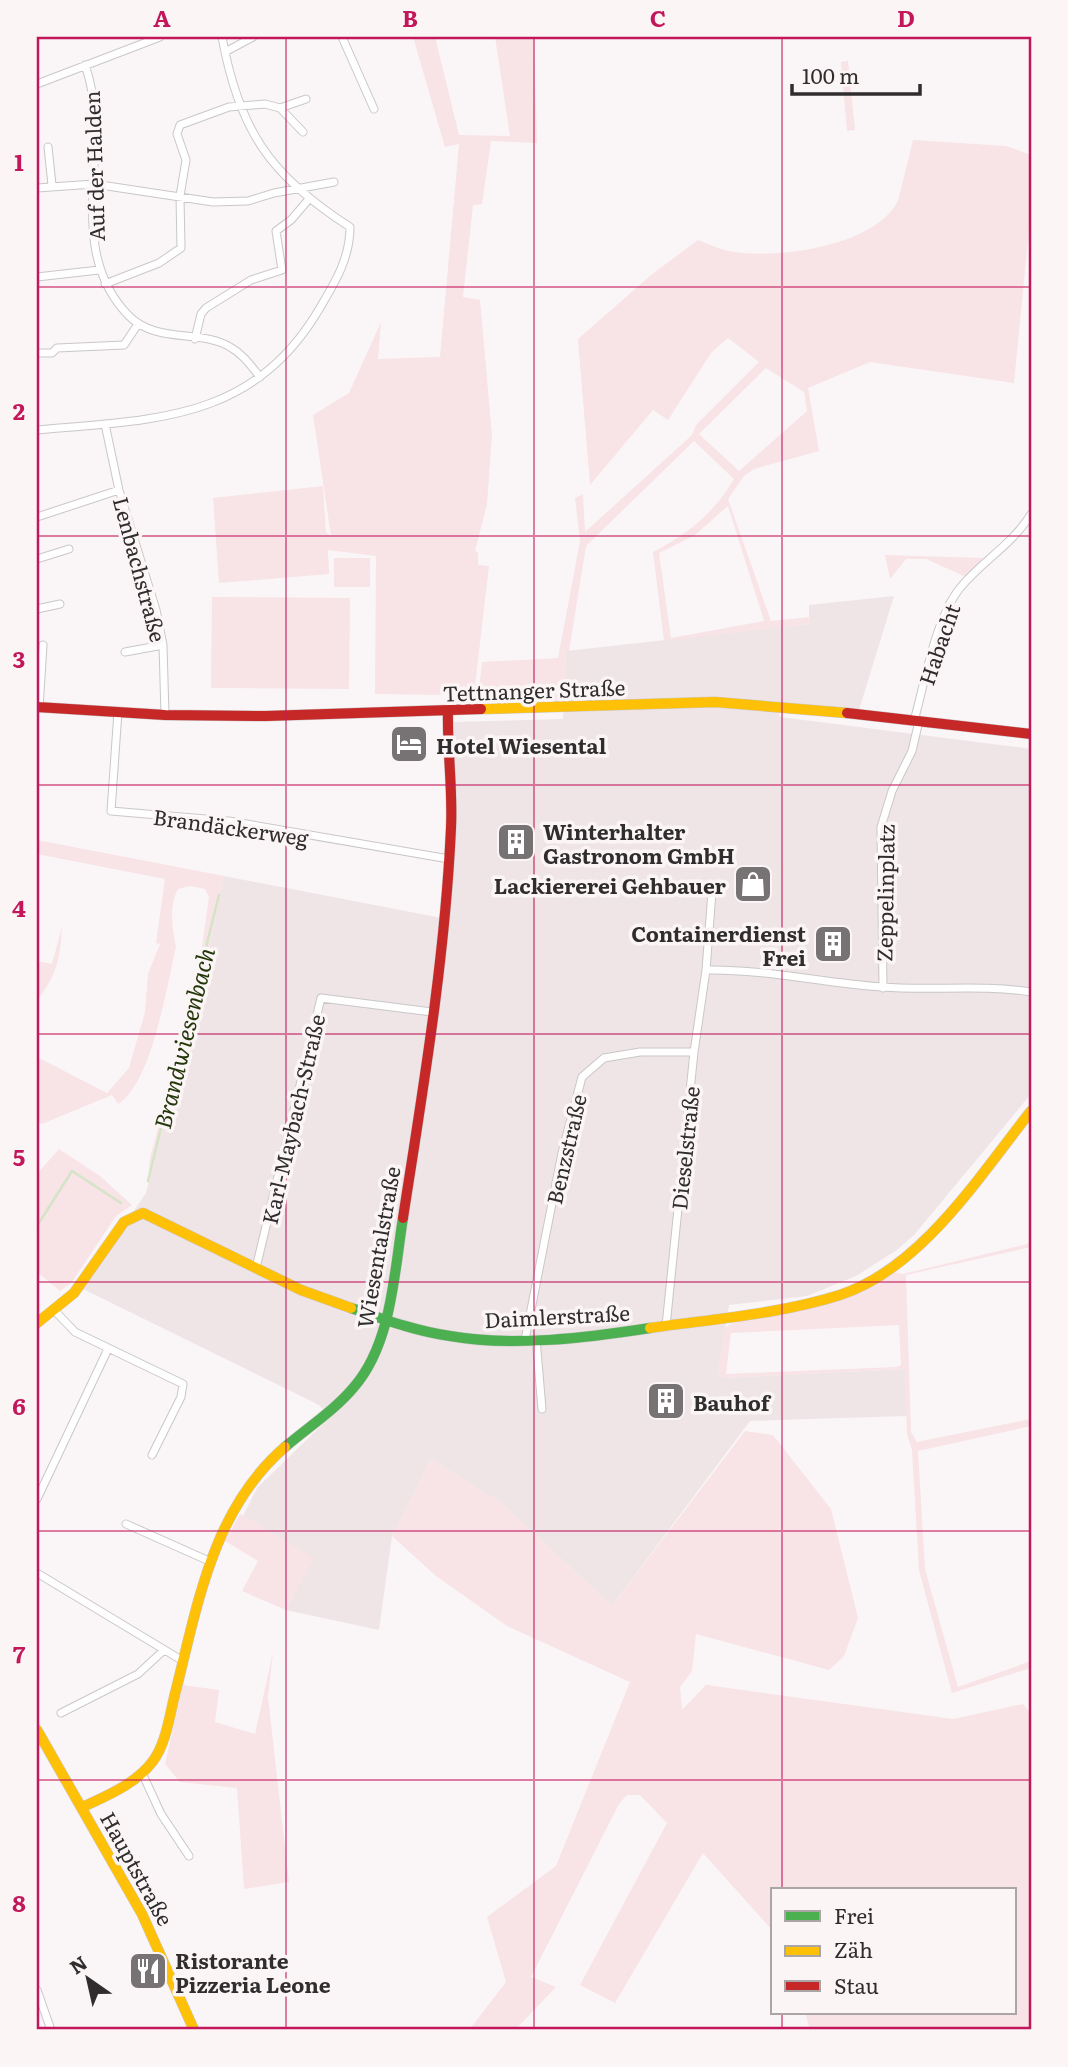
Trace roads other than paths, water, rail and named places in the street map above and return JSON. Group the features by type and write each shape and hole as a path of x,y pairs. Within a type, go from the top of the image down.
{"street":[{"path":"37,85 160,37"},
{"path":"37,430 150,419 213,405 239,393 285,357 309,327 347,254 350,227 309,199 259,146 242,108 222,37"},
{"path":"225,52 253,37"},
{"path":"342,37 374,109"},
{"name":"Auf der Halden","path":"85,65 96,115 91,228 99,270 105,284 116,301 138,324 165,335 230,346 244,357 260,377"},
{"path":"280,108 306,99"},
{"path":"105,284 159,263 181,248 180,196 186,160 177,134 180,125 229,107 265,104 280,108 303,132"},
{"path":"48,146 52,186"},
{"path":"37,188 94,184 213,202 248,201 274,193 334,182"},
{"path":"195,339 201,314 206,308 251,281 282,270 276,231 292,220 309,199"},
{"path":"37,277 99,270"},
{"path":"37,353 51,353 57,348 124,345 138,324"},
{"name":"Lenbachstraße","path":"105,424 119,490 156,610 163,645 165,715"},
{"path":"37,517 119,490"},
{"name":"Habacht","path":"917,721 952,598 969,578 1018,532 1031,514"},
{"path":"37,559 69,549"},
{"path":"37,610 60,604"},
{"path":"38,708 43,645"},
{"path":"125,652 163,645"},
{"name":"Tettnanger Straße","path":"38,708 165,715 448,711 715,702 787,706 1031,734"},
{"name":"Wiesentalstraße","path":"143,1775 160,1750 209,1561 231,1513 268,1462 354,1388 371,1362 384,1321 432,1012 449,859 452,824 446,740 448,711"},
{"name":"Brandäckerweg","path":"118,712 111,811 229,821 449,859"},
{"name":"Zeppelinplatz","path":"883,988 881,827 892,791 912,751 917,721"},
{"name":"Dieselstraße","path":"666,1326 694,1052 706,970 712,892"},
{"path":"706,970 737,970 883,988 984,986 1031,992"},
{"name":"Karl-Maybach-Straße","path":"256,1268 321,998 432,1012"},
{"name":"Benzstraße","path":"542,1409 531,1340 562,1153 582,1076 604,1058 640,1052 694,1052"},
{"name":"Daimlerstraße","path":"37,1323 74,1293 116,1230 137,1214 150,1214 300,1290 384,1321 452,1337 531,1340 601,1336 808,1304 842,1294 879,1275 907,1255 942,1223 1031,1111"},
{"path":"55,1311 75,1332 183,1384 181,1397 152,1455"},
{"path":"37,1499 108,1349"},
{"path":"126,1524 209,1561"},
{"path":"37,1573 183,1661"},
{"path":"61,1713 138,1674 164,1650"},
{"name":"Hauptstraße","path":"38,1735 121,1870 151,1930 194,2030"},
{"path":"83,1807 143,1775 161,1814 189,1856"},
{"path":"37,1990 51,2030"}],"waterway":[{"name":"Brandwiesenbach","path":"148,1181 219,895"},
{"name":"Brandwiesenbach","path":"37,1226 72,1171 121,1203"}],"place":[{"name":"Hotel Wiesental","path":"409,744"},
{"name":"Winterhalter Gastronom GmbH","path":"516,842"},
{"name":"Lackiererei Gehbauer","path":"753,884"},
{"name":"Containerdienst Frei","path":"833,944"},
{"name":"Bauhof","path":"666,1401"},
{"name":"Ristorante Pizzeria Leone","path":"148,1971"}]}
